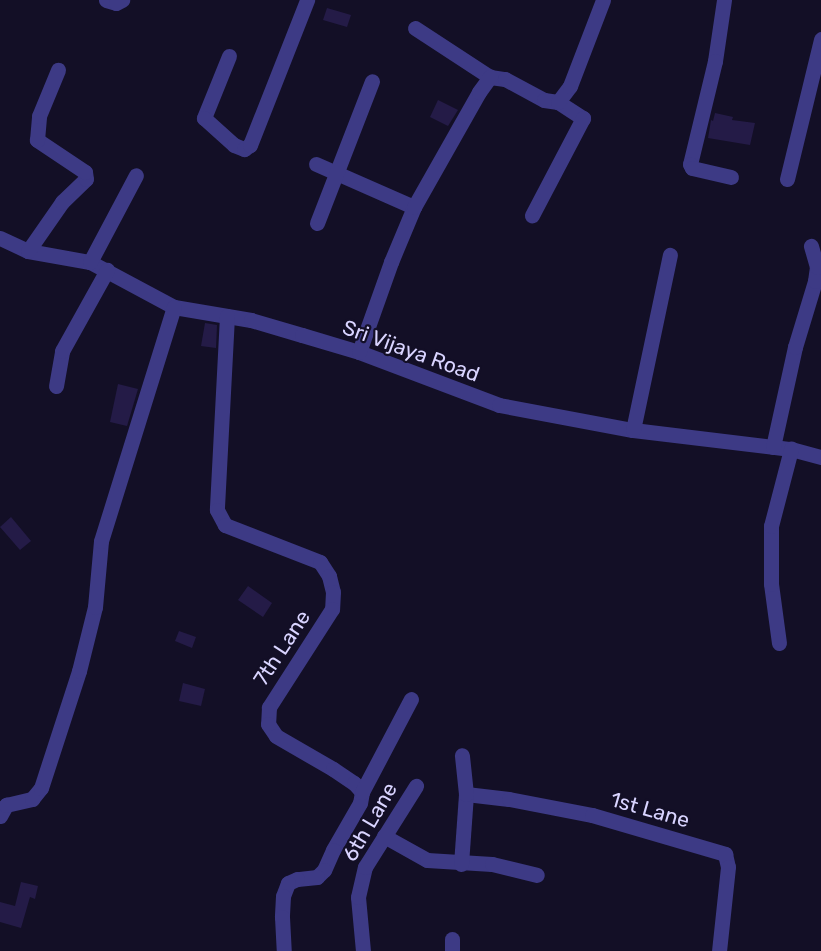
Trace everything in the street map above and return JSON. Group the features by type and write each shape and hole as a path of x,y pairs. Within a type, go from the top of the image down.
{"street":[{"path":"106,0 116,3 122,0"},
{"path":"229,56 204,118 234,145 244,149 250,145 307,0"},
{"path":"558,102 570,86 603,0"},
{"path":"724,0 715,61 690,164 692,168 731,177"},
{"path":"415,28 490,77 505,79 544,100 558,102 580,115 582,122 532,215"},
{"path":"787,178 821,39"},
{"path":"28,250 62,202 86,179 85,172 37,140 39,116 58,70"},
{"path":"359,352 414,207 478,92 490,77"},
{"path":"317,223 372,81"},
{"path":"316,164 414,207"},
{"path":"90,262 136,175"},
{"name":"Sri Vijaya Road","path":"0,238 28,250 90,262 174,307 251,320 359,352 499,405 633,430 791,449 821,457"},
{"path":"773,447 795,347 815,281 817,267 812,246"},
{"path":"633,430 670,255"},
{"path":"56,386 62,351 107,270"},
{"path":"0,816 6,805 32,798 41,788 79,671 95,607 101,541 174,307"},
{"name":"7th Lane","path":"227,316 218,510 225,525 320,562 329,576 333,592 332,609 269,707 268,724 276,736 333,769 354,783 362,792"},
{"path":"778,643 771,584 771,526 791,449"},
{"path":"284,951 282,917 288,883 297,879 317,877 324,870 411,699"},
{"path":"461,864 466,794 462,755"},
{"name":"6th Lane","path":"363,951 359,886 364,867 416,786"},
{"name":"1st Lane","path":"466,794 509,799 592,815 725,854 728,867 719,951"},
{"path":"384,836 427,860 461,864 492,864 537,875"}],"building":[{"path":"327,8 351,15 347,27 323,20"},
{"path":"438,100 458,110 448,126 430,117"},
{"path":"715,113 733,117 732,120 755,123 750,145 708,138 711,120 713,121"},
{"path":"205,323 217,325 216,348 201,346"},
{"path":"118,384 138,389 127,426 110,422"},
{"path":"11,517 31,541 20,550 0,527"},
{"path":"248,586 272,603 263,617 238,600"},
{"path":"179,631 196,637 192,648 175,641"},
{"path":"183,683 205,689 201,706 179,701"},
{"path":"21,882 38,886 35,899 30,897 21,928 0,922 0,902 15,906"}]}
